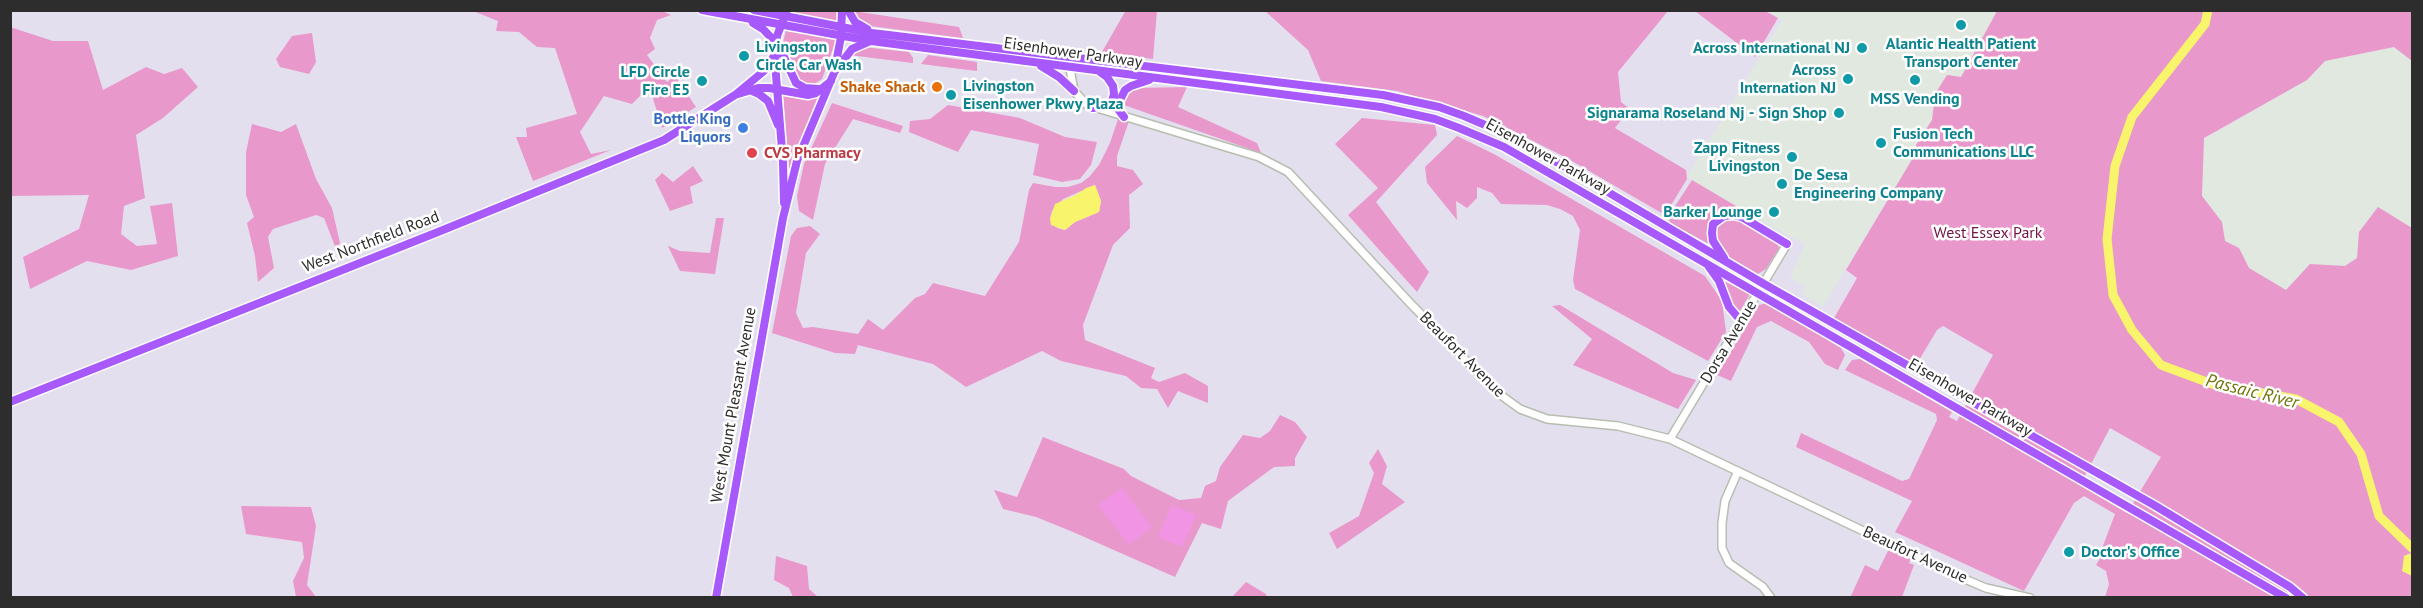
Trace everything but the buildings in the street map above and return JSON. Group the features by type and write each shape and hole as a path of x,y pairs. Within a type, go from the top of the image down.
{"main road":[{"name":"Eisenhower Parkway","path":"702,10 744,19 784,17 841,37 871,37 1069,57 1383,95 1439,108 1511,136 1764,284 2154,505 2303,597"},
{"name":"Eisenhower Parkway","path":"754,10 842,27 871,37 1069,68 1381,108 1435,119 1459,128 1504,147 2286,597"},
{"path":"832,77 841,37 842,10"},
{"path":"735,95 750,90 777,89 807,95 816,93 832,77 852,49 871,37 855,22 848,10"},
{"name":"West Mount Pleasant Avenue","path":"783,218 783,162 776,48 784,17"},
{"path":"744,19 763,29 783,55 796,83 805,88 819,90"},
{"path":"735,95 764,71 776,48"},
{"path":"1035,63 1059,77 1074,91"},
{"path":"1093,108 1112,101 1114,94 1113,86 1100,72"},
{"name":"West Mount Pleasant Avenue","path":"716,597 783,218 797,161 832,77"},
{"path":"1124,117 1118,109 1125,90 1140,82 1157,79"},
{"path":"750,90 768,101 781,132"},
{"name":"West Northfield Road","path":"10,402 664,140 735,95"},
{"path":"1728,263 1718,252 1712,233 1713,224 1724,216 1733,214 1742,217 1787,244"},
{"path":"1702,261 1713,271 1729,307 1741,321"}],"street":[{"path":"1069,57 1074,91"},
{"name":"Beaufort Avenue","path":"1074,91 1082,101 1093,108 1259,157 1285,170 1482,377 1520,409 1546,419 1618,426 1670,439 1977,584 2030,597"},
{"name":"Dorsa Avenue","path":"1670,439 1787,244"},
{"path":"1738,471 1725,501 1722,548 1729,563 1763,587 1771,597"}],"shaded area":[{"path":"1767,11 1997,11 1962,77 1935,94 1932,120 1916,145 1925,177 1891,193 1823,307 1801,294 1806,287 1790,277 1805,244 1687,177 1782,20"},
{"path":"2394,47 2412,61 2412,228 2377,207 2359,232 2357,258 2345,266 2310,264 2286,290 2249,268 2239,248 2225,241 2222,222 2202,196 2204,139 2307,80 2325,61"},
{"path":"1095,185 1101,201 1099,212 1075,222 1065,230 1051,225 1050,219 1055,204"},
{"path":"1122,488 1152,527 1129,545 1098,505"},
{"path":"1172,505 1196,515 1182,547 1158,537"},
{"path":"2412,553 2412,576 2402,571 2404,556"}],"green space":[{"path":"660,10 671,15 657,20 650,38 655,49 647,55 667,82 675,76 696,107 662,128 651,92 644,92 632,104 604,96 580,132 591,154 611,150 533,181 516,137 527,137 526,128 577,114 555,48 537,47 519,32 496,31 498,21 473,11"},
{"path":"1126,10 1157,11 1153,59 1102,52"},
{"path":"794,11 837,11 838,22 792,13"},
{"path":"853,11 959,27 963,38 862,25"},
{"path":"1265,11 1668,11 1618,72 1621,102 1630,109 1615,128 1686,170 1687,179 1665,215 1565,157 1483,116 1397,91 1321,81 1308,50"},
{"path":"1695,11 1765,11 1778,18 1755,57"},
{"name":"West Essex Park","path":"1997,11 2412,11 2412,61 2394,47 2325,61 2307,80 2204,138 2202,196 2222,222 2225,241 2239,248 2249,268 2286,290 2310,264 2345,266 2357,258 2359,232 2378,207 2412,228 2412,553 2404,556 2412,570 2412,597 2105,597 2109,584 2106,571 2096,565 2102,555 2101,551 2115,514 2084,496 2074,503 2024,591 1895,532 1912,501 1796,447 1801,433 1902,481 1909,479 1937,420 1936,414 1845,370 1852,360 1860,359 1952,412 1949,417 1957,421 1993,355 1943,326 1937,330 1915,367 1834,318 1857,278 1846,270 1917,151 1916,145 1932,120 1935,94 1947,75 1961,77","holes":["2110,428 2161,457 2127,513 2080,485"]},
{"path":"10,27 53,41 88,41 103,90 146,67 164,74 182,68 198,87 163,118 136,135 145,198 124,206 121,234 137,246 157,244 150,206 172,203 178,256 131,270 87,261 30,289 23,257 79,229 89,195 11,196"},
{"path":"786,30 836,40 822,79 813,85 800,83 782,47"},
{"path":"312,33 316,62 309,74 280,67 276,59 292,36"},
{"path":"863,47 909,52 913,63 849,55"},
{"path":"928,55 977,62 977,71 921,64"},
{"path":"1187,87 1178,107 1257,143 1261,153 1121,104 1134,88"},
{"path":"783,95 805,100 820,96 789,169"},
{"path":"832,103 903,126 900,133 853,119 825,164 813,220 799,211 797,196 804,164"},
{"path":"948,105 1020,118 1065,137 1097,142 1091,165 1080,179 1062,182 1033,175 1039,144 971,130 958,152 909,132 910,121 930,119"},
{"path":"1362,118 1435,125 1437,135 1376,202 1429,272 1417,292 1348,215 1378,188 1335,144"},
{"path":"1118,119 1129,121 1117,156 1117,166 1133,170 1143,184 1129,195 1130,228 1113,245 1083,325 1085,340 1155,368 1151,378 1159,382 1185,373 1208,386 1208,403 1178,391 1168,408 1157,389 1141,388 1126,376 1061,361 1042,351 966,387 933,364 858,345 855,354 835,353 772,333 791,236 797,228 810,226 820,234 806,253 796,313 803,328 813,327 858,334 868,319 883,330 915,298 925,294 933,283 985,296 1019,242 1029,190 1033,183 1068,187 1081,183 1099,165","holes":["1095,185 1101,201 1099,212 1075,222 1065,230 1057,228 1050,219 1052,211 1063,199"]},
{"path":"252,124 281,132 296,124 316,179 332,208 340,243 336,249 324,218 316,215 273,229 268,237 274,268 258,282 255,256 247,223 254,217 246,195 246,152"},
{"path":"1457,136 1494,154 1705,276 1722,301 1726,332 1708,361 1575,289 1573,280 1580,230 1573,216 1547,205 1501,204 1492,193 1477,187 1477,198 1467,208 1456,201 1457,220 1427,183 1425,167"},
{"path":"693,166 703,181 690,187 693,203 670,211 655,180 662,173 673,182"},
{"path":"1692,180 1746,212 1720,213 1715,218 1708,234 1709,244 1670,223 1668,217"},
{"path":"716,218 724,218 715,274 680,271 668,246 680,251 710,253"},
{"path":"1728,218 1744,221 1777,241 1779,248 1766,269 1758,274 1729,257 1718,245 1715,232 1718,223"},
{"path":"1722,280 1750,294 1740,311 1733,307"},
{"path":"1767,303 1841,348 1845,355 1838,370 1825,364 1809,342 1771,321 1757,327 1731,381 1717,375 1759,305"},
{"path":"1560,305 1673,373 1696,380 1678,409 1573,365 1592,339 1552,306"},
{"path":"1280,415 1295,422 1307,437 1295,458 1295,466 1274,467 1228,501 1221,529 1202,523 1175,577 1036,517 1003,509 994,490 1017,497 1043,437 1124,469 1131,476 1179,500 1201,498 1205,486 1216,481 1220,467 1243,435 1260,438 1270,431"},
{"path":"1378,449 1387,466 1382,484 1405,502 1337,549 1329,533 1359,516 1374,473 1369,463"},
{"path":"241,506 311,507 316,526 307,585 316,597 296,597 293,581 304,558 302,542 246,534"},
{"path":"1891,545 1912,556 1909,563 1914,565 1902,597 1850,598 1865,565 1878,571"},
{"path":"776,556 807,566 809,589 818,597 793,597 789,588 774,580"},
{"path":"1246,582 1266,594 1267,597 1232,597"}],"waterway":[{"name":"Passaic River","path":"2208,10 2205,24 2132,117 2115,166 2107,239 2113,295 2132,330 2161,365 2212,384 2296,399 2339,422 2361,454 2379,516 2412,548"}],"place":[{"name":"Alantic Health Patient Transport Center","path":"1961,25"},
{"name":"Across International NJ","path":"1862,48"},
{"name":"Livingston Circle Car Wash","path":"744,56"},
{"name":"Across Internation NJ","path":"1848,79"},
{"name":"MSS Vending","path":"1915,80"},
{"name":"LFD Circle Fire E5","path":"702,81"},
{"name":"Shake Shack","path":"937,87"},
{"name":"Livingston Eisenhower Pkwy Plaza","path":"951,95"},
{"name":"Signarama Roseland Nj - Sign Shop","path":"1839,113"},
{"name":"Bottle King Liquors","path":"743,128"},
{"name":"Fusion Tech Communications LLC","path":"1881,143"},
{"name":"CVS Pharmacy","path":"752,153"},
{"name":"Zapp Fitness Livingston","path":"1792,157"},
{"name":"De Sesa Engineering Company","path":"1782,184"},
{"name":"Barker Lounge","path":"1774,212"},
{"name":"Doctor's Office","path":"2069,552"}]}
